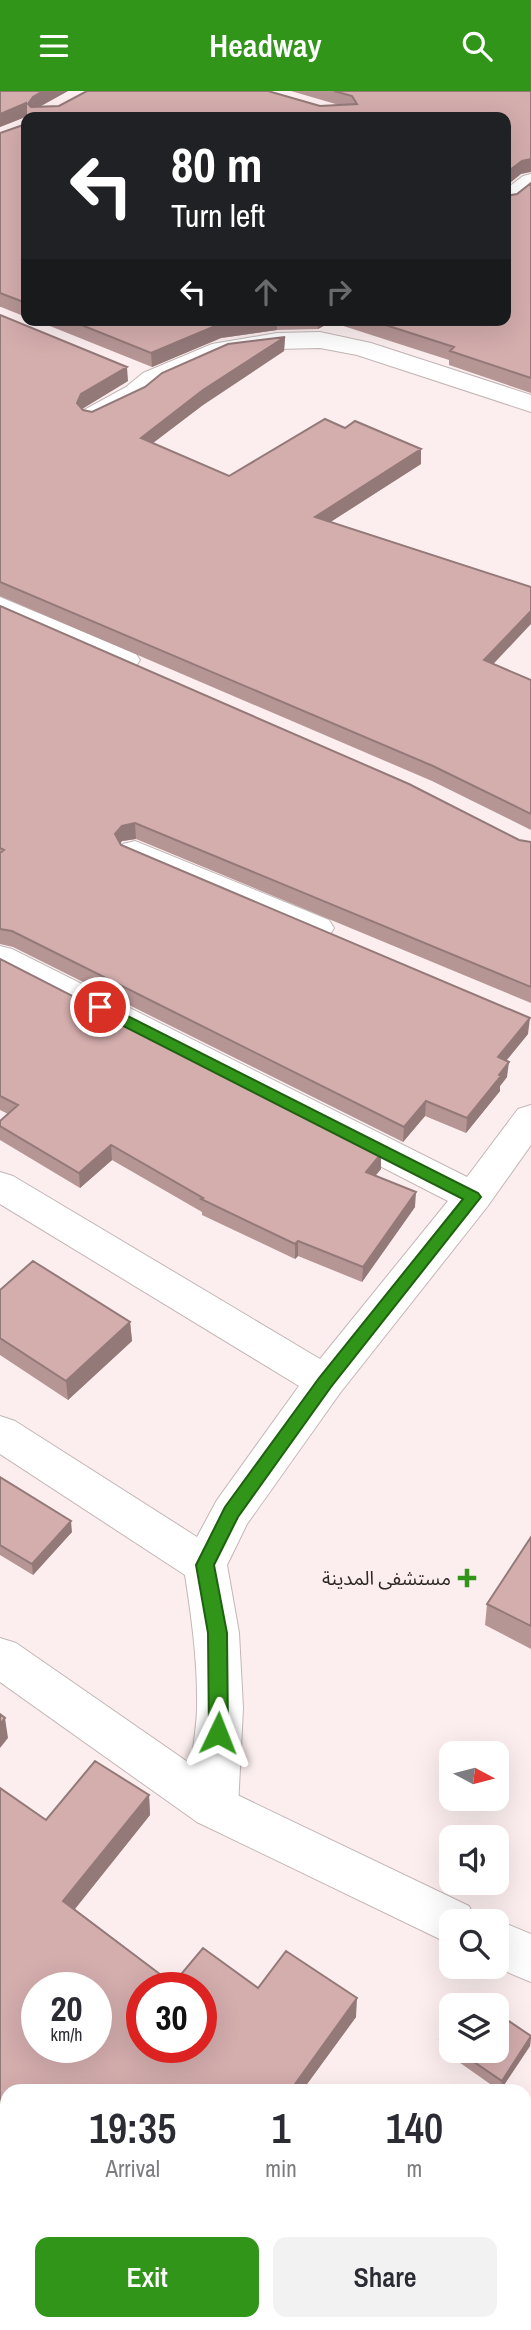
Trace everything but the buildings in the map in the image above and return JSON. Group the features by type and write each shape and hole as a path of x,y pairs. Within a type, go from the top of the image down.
{"street":[{"path":"511,171 531,180 511,196"},
{"path":"320,340 338,326"},
{"path":"93,416 135,393 152,379 221,349 277,341 320,340 362,348 531,404"},
{"path":"126,369 152,379"},
{"path":"0,606 153,673"},
{"path":"135,851 340,938"},
{"path":"0,957 473,1197"},
{"path":"214,1807 220,1708 218,1646 205,1565 232,1512 325,1382 473,1197 531,1118"},
{"path":"0,1186 325,1382"},
{"path":"0,1433 205,1565"},
{"path":"0,1657 214,1807 439,1916"},
{"path":"509,1949 531,1959"}],"place":[{"name":"مستشفى المدينة","path":"467,1578"}],"route":[{"path":"100,1007 473,1197 325,1382 232,1512 205,1565 217,1633 220,1708 218,1733"}]}
